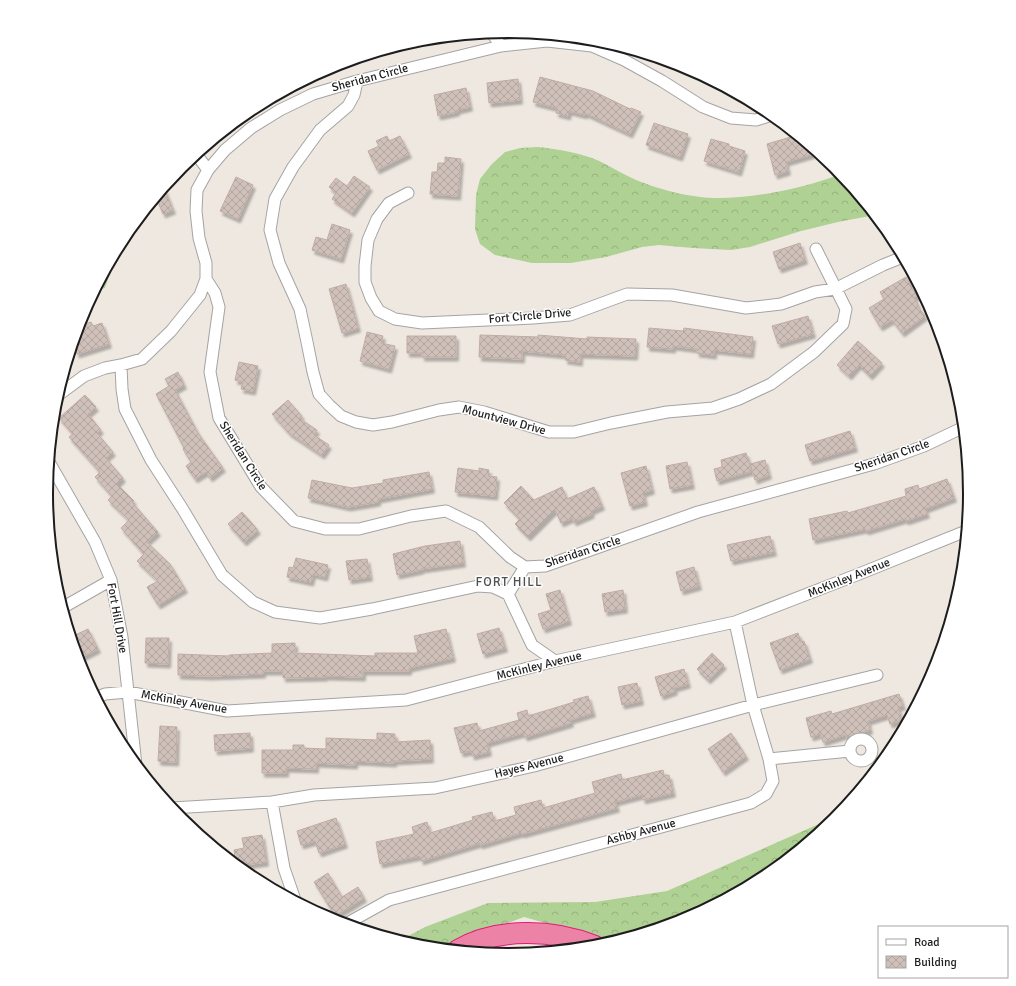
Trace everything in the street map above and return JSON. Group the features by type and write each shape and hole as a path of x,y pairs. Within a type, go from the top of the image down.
{"highway":[{"path":"468,946 487,938 524,934 556,936 580,942"}],"street":[{"path":"496,38 501,46"},
{"name":"Sheridan Circle","path":"589,46 548,41 501,46 357,81 313,94 280,110 251,128 225,150 208,170 197,190 196,211 199,238 206,262 206,279 215,293 219,307 210,372 219,418 261,487 294,521 325,529 359,529 411,516 446,511 479,527 510,557 524,566 545,566 698,512 874,464 924,446 958,430"},
{"name":"Sheridan Circle","path":"593,46 624,60 704,107 731,118 756,120 764,117"},
{"name":"Mountview Drive","path":"357,81 354,95 348,106 320,130 293,167 275,200 270,230 279,263 300,309 319,394 341,416 356,422 373,425 392,422 438,410 459,407 484,412 549,432 568,432 667,412 713,408 740,399 771,384 814,352 843,324 846,309 816,249"},
{"path":"200,159 208,170"},
{"name":"Fort Circle Drive","path":"408,193 389,203 377,219 368,240 365,282 370,298 379,311 395,319 422,323 570,315 627,294 672,295 746,308 780,304 815,292 835,289 883,265 898,260"},
{"path":"65,390 84,376 105,368 142,359 171,331 200,295 206,279"},
{"path":"121,365 125,409 151,460 222,575 253,602 276,612 320,618 372,609 478,586 493,586 508,594 532,645 555,661"},
{"name":"Fort Hill Drive","path":"54,470 95,542 112,580 122,637 135,753"},
{"name":"McKinley Avenue","path":"101,696 105,694 128,692 151,695 187,704 227,711 406,700 555,661 735,622 961,532"},
{"path":"508,594 524,566"},
{"path":"68,605 112,580"},
{"name":"Ashby Avenue","path":"353,920 389,900 751,802 766,794 773,781 769,759 753,705 735,622"},
{"name":"Hayes Avenue","path":"179,808 272,802 314,795 435,788 534,766 753,705 877,675"},
{"path":"769,759 850,751"},
{"path":"272,802 284,868 291,892"}],"green space":[{"path":"538,147 586,156 599,161 631,178 652,186 678,193 713,198 745,197 778,192 835,176 869,216 801,231 750,247 731,250 659,245 642,247 606,257 571,263 532,263 495,255 480,244 475,229 476,195 480,179 491,165 505,152 520,148"},
{"path":"110,272 105,288 102,289"},
{"path":"821,823 785,854 735,887 682,913 654,924 626,932 599,938 524,917 451,944 408,936 425,927 488,903 595,902 667,891"}],"building":[{"path":"540,77 593,91 630,109 631,108 641,112 630,134 585,113 585,115 569,111 568,116 556,113 557,108 533,102"},
{"path":"518,79 520,100 489,103 487,83"},
{"path":"466,88 470,107 457,110 457,112 438,116 434,95"},
{"path":"654,123 688,134 680,157 646,145"},
{"path":"387,136 389,141 400,136 409,154 377,170 368,151 379,146 376,141"},
{"path":"791,137 812,154 786,162 788,171 775,175 767,144"},
{"path":"711,139 729,144 729,146 745,151 739,172 704,161"},
{"path":"445,157 461,159 458,196 430,194 432,172 437,172 438,163 445,163"},
{"path":"354,176 370,187 352,213 332,199 336,193 329,187 336,178 347,186"},
{"path":"236,177 253,185 238,219 220,211"},
{"path":"166,193 173,210 163,214 158,202"},
{"path":"332,224 350,230 341,259 312,250 316,237 327,240"},
{"path":"800,243 805,260 779,269 773,252"},
{"path":"906,277 917,296 914,298 918,304 917,305 925,316 902,333 892,320 880,327 869,308 884,299 880,292"},
{"path":"346,284 358,328 342,333 329,289"},
{"path":"808,316 813,334 778,344 772,326"},
{"path":"91,322 93,326 102,323 109,344 77,354 77,347 82,334 84,333 86,324"},
{"path":"649,328 683,331 684,328 753,337 751,354 714,350 714,355 697,353 697,349 673,346 673,349 647,347"},
{"path":"367,332 383,336 381,343 395,346 389,369 360,361"},
{"path":"480,335 538,337 538,335 587,339 587,337 636,339 635,356 580,354 580,362 565,360 566,355 522,351 522,359 479,357"},
{"path":"407,336 456,336 456,357 422,357 422,353 407,353"},
{"path":"858,341 882,363 870,376 859,365 849,376 837,365"},
{"path":"239,362 258,366 253,391 241,389 243,382 235,380"},
{"path":"178,372 184,385 175,390 198,433 223,468 210,478 206,472 195,479 186,466 191,462 156,394 169,386 165,379"},
{"path":"85,395 96,407 88,414 101,430 97,433 113,452 106,458 123,478 117,484 134,501 132,502 158,532 147,542 170,564 185,589 158,605 147,587 158,581 137,561 144,554 121,528 129,520 108,500 112,496 95,477 100,472 69,437 73,434 60,417"},
{"path":"288,400 302,416 299,418 317,430 314,435 329,445 322,455 289,433 272,414"},
{"path":"850,431 855,448 810,461 805,445"},
{"path":"746,453 752,471 717,481 714,469 722,467 721,460"},
{"path":"765,460 769,475 755,480 750,464"},
{"path":"687,462 692,485 670,489 666,466"},
{"path":"646,466 652,490 643,493 645,502 630,506 621,473"},
{"path":"458,468 479,471 479,468 489,470 488,476 497,477 495,496 455,492"},
{"path":"429,472 432,489 378,499 378,502 348,507 308,498 312,480 352,488 383,483 383,480"},
{"path":"947,479 954,498 925,509 927,514 866,531 865,529 813,540 809,519 847,511 848,513 906,496 905,489 918,485 919,489"},
{"path":"521,486 534,500 562,487 567,499 594,487 602,506 591,511 592,514 574,522 572,518 561,523 555,510 528,537 515,524 520,519 504,503"},
{"path":"242,512 258,530 244,542 228,524"},
{"path":"770,536 774,552 731,561 727,545"},
{"path":"460,541 463,563 421,569 397,575 393,554 425,546"},
{"path":"296,558 328,565 325,577 313,574 311,582 287,577 289,567 293,568"},
{"path":"367,559 370,577 349,580 346,561"},
{"path":"694,567 699,586 681,591 676,572"},
{"path":"560,590 569,621 543,629 538,614 551,610 546,594"},
{"path":"623,590 625,609 605,612 602,594"},
{"path":"499,628 505,648 483,654 477,634"},
{"path":"88,629 98,649 84,656 76,635"},
{"path":"446,629 453,658 409,668 409,671 363,671 363,677 325,676 283,678 283,671 263,671 263,674 210,676 178,675 178,654 229,656 272,653 272,644 295,643 295,653 375,656 375,653 418,653 414,636"},
{"path":"798,633 801,642 804,641 810,659 780,670 770,643"},
{"path":"146,638 169,638 168,664 145,663"},
{"path":"712,653 724,665 708,680 697,669"},
{"path":"684,669 688,684 674,688 675,691 661,696 655,677"},
{"path":"637,683 641,701 622,705 618,687"},
{"path":"899,694 903,706 898,707 901,717 899,721 890,724 887,715 868,721 870,730 846,738 845,735 823,742 820,734 811,737 806,718 831,711 832,714"},
{"path":"588,696 593,713 570,720 571,723 525,737 523,733 487,743 489,752 472,756 471,751 461,753 454,728 477,723 479,731 519,720 517,713 527,710 528,716 574,702 573,700"},
{"path":"160,726 177,727 176,762 158,761"},
{"path":"250,733 251,748 215,751 214,735"},
{"path":"377,733 395,734 395,742 430,740 431,759 394,761 394,763 355,761 355,765 316,763 316,769 286,768 286,773 262,773 262,750 293,750 293,745 304,745 304,748 326,749 326,738 377,740"},
{"path":"731,733 746,756 723,772 708,749"},
{"path":"663,770 664,776 669,775 673,793 643,800 642,795 615,802 617,808 480,845 480,843 421,861 420,856 380,864 376,842 414,834 412,827 427,822 430,833 473,820 472,817 492,812 494,821 516,815 514,807 541,800 543,808 595,793 592,782 621,774 622,780"},
{"path":"336,818 345,844 319,853 315,841 301,845 297,831"},
{"path":"262,835 266,862 246,865 235,857 234,850 244,848 242,838"},
{"path":"328,873 342,897 358,887 364,898 338,914 333,912 314,882"}],"district":[{"name":"FORT HILL","path":"509,582"}]}
